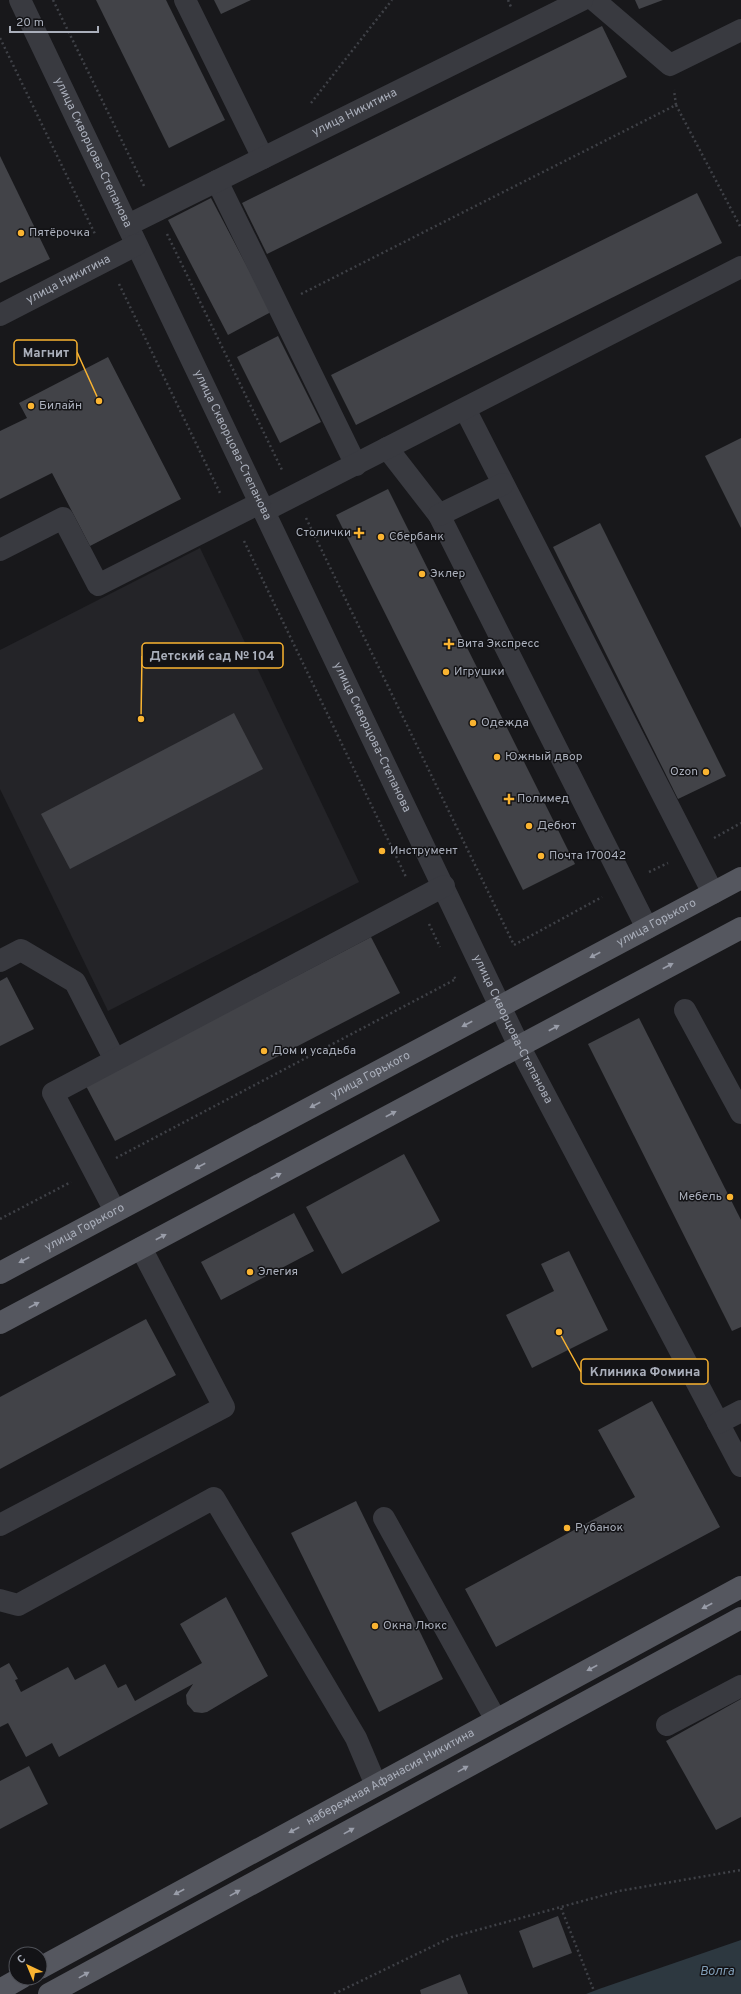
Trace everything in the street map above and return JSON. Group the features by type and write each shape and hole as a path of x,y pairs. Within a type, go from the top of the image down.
{"main road":[{"name":"улица Горького","path":"0,1273 741,878"},
{"path":"0,1323 741,928"},
{"name":"набережная Афанасия Никитина","path":"48,1964 741,1587"},
{"path":"49,1994 741,1618"}],"street":[{"name":"улица Скворцова-Степанова","path":"20,0 519,1046 741,1466"},
{"path":"185,0 263,158"},
{"name":"улица Никитина","path":"128,225 582,0"},
{"path":"594,0 670,65 741,30"},
{"path":"217,181 356,465"},
{"name":"улица Никитина","path":"0,314 136,245"},
{"path":"0,550 63,518 98,586 262,507 356,465 741,267"},
{"path":"465,409 713,893"},
{"path":"387,448 439,515 647,928"},
{"path":"439,515 503,484"},
{"path":"115,1211 53,1093 444,886"},
{"path":"0,961 21,950 75,982 114,1060"},
{"path":"685,1010 741,1113"},
{"path":"0,1525 224,1407 141,1248"},
{"path":"718,1423 741,1411"},
{"path":"0,1600 18,1605 214,1498 356,1738 376,1785"},
{"path":"384,1518 496,1720"},
{"path":"667,1725 741,1686"}],"path":[{"path":"308,108 392,0"},
{"path":"670,65 676,105 741,228"},
{"path":"278,306 676,105"},
{"path":"0,1219 456,979"},
{"path":"334,1994 452,1937 619,1891 741,1870"},
{"path":"561,1908 594,1991"}],"shaded area":[{"path":"200,548 359,882 108,1011 0,789 0,650"}],"water":[{"name":"Волга","path":"741,1940 741,1994 586,1994 599,1989"}],"building":[{"path":"96,0 166,0 225,120 169,148"},
{"path":"214,0 251,0 221,14"},
{"path":"635,0 663,0 639,9"},
{"path":"602,26 627,77 267,254 242,203"},
{"path":"0,156 50,259 0,283"},
{"path":"697,193 722,243 356,425 331,375"},
{"path":"211,198 271,312 228,335 168,220"},
{"path":"278,336 321,422 280,443 237,357"},
{"path":"108,357 181,499 90,546 52,473 0,499 0,431 27,418 19,403"},
{"path":"741,438 741,528 705,456"},
{"path":"388,489 575,864 523,890 336,515"},
{"path":"600,523 726,776 678,799 553,547"},
{"path":"234,713 263,769 70,869 41,814"},
{"path":"371,937 400,993 115,1141 86,1086"},
{"path":"7,977 34,1029 0,1046 0,981"},
{"path":"639,1018 741,1220 741,1327 732,1331 588,1044"},
{"path":"404,1154 440,1221 342,1274 306,1207"},
{"path":"294,1213 314,1251 221,1300 201,1262"},
{"path":"569,1251 608,1330 532,1368 506,1315 554,1291 541,1264"},
{"path":"146,1319 176,1375 0,1469 0,1397"},
{"path":"652,1401 720,1527 496,1647 465,1589 635,1497 598,1430"},
{"path":"356,1501 443,1679 379,1712 291,1533"},
{"path":"226,1597 268,1676 207,1712 194,1712 187,1704 186,1695 193,1684 59,1757 52,1743 26,1757 8,1723 0,1727 0,1668 9,1663 18,1679 15,1680 21,1692 68,1667 75,1680 105,1664 118,1688 126,1684 135,1701 202,1663 180,1624"},
{"path":"741,1699 741,1817 716,1830 666,1741"},
{"path":"29,1766 48,1804 0,1829 0,1781"},
{"path":"558,1916 572,1953 533,1968 519,1931"},
{"path":"460,1974 468,1994 421,1994 420,1990"}],"place":[{"name":"Пятёрочка","path":"21,233"},
{"name":"Магнит","path":"99,401"},
{"name":"Билайн","path":"31,406"},
{"name":"Столички","path":"359,533"},
{"name":"Сбербанк","path":"381,537"},
{"name":"Эклер","path":"422,574"},
{"name":"Вита Экспресс","path":"449,644"},
{"name":"Игрушки","path":"446,672"},
{"name":"Детский сад № 104","path":"141,719"},
{"name":"Одежда","path":"473,723"},
{"name":"Южный двор","path":"497,757"},
{"name":"Ozon","path":"706,772"},
{"name":"Полимед","path":"509,799"},
{"name":"Дебют","path":"529,826"},
{"name":"Инструмент","path":"382,851"},
{"name":"Почта 170042","path":"541,856"},
{"name":"Дом и усадьба","path":"264,1051"},
{"name":"Мебель","path":"730,1197"},
{"name":"Элегия","path":"250,1272"},
{"name":"Клиника Фомина","path":"559,1332"},
{"name":"Рубанок","path":"567,1528"},
{"name":"Окна Люкс","path":"375,1626"}]}
